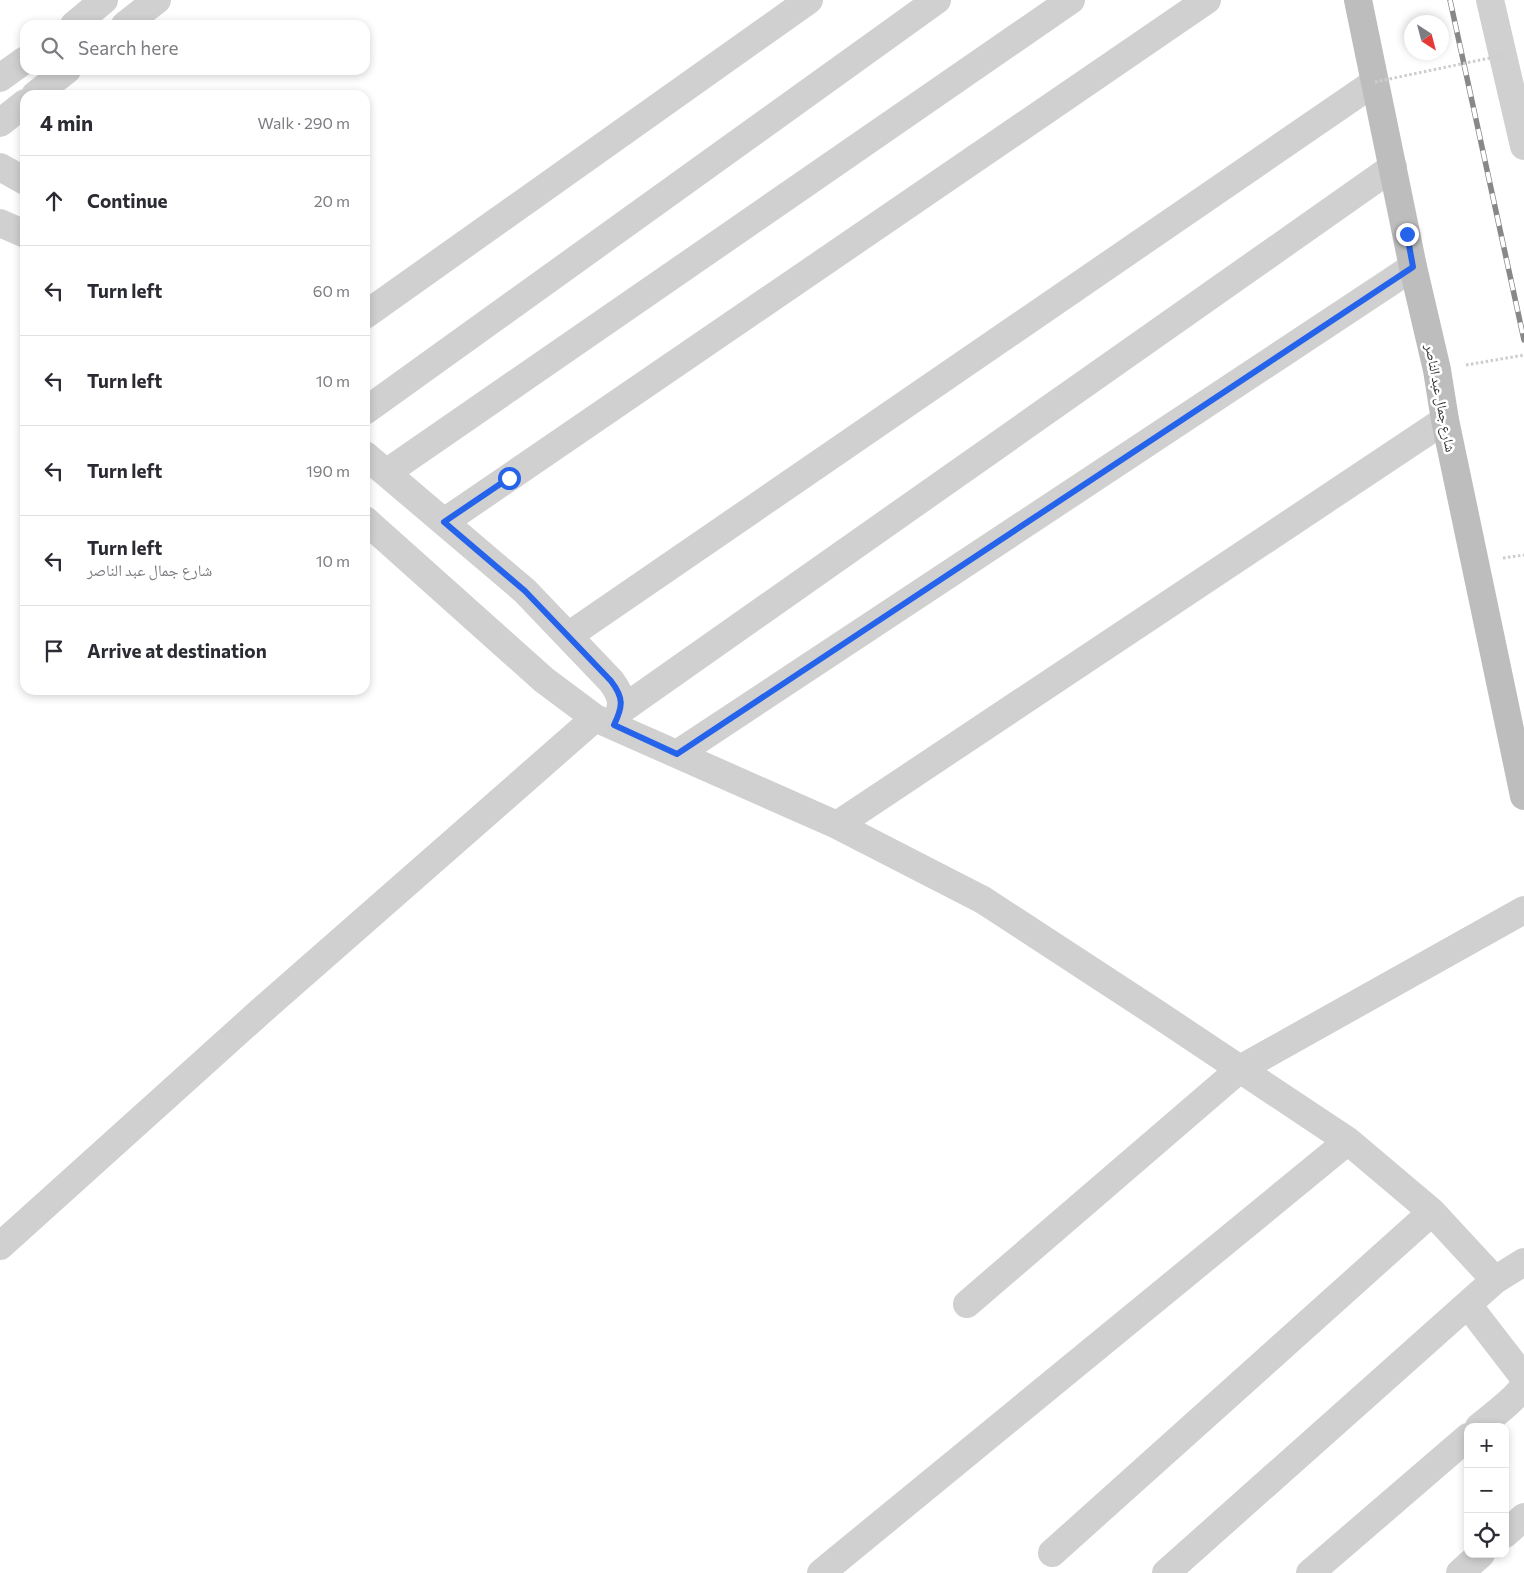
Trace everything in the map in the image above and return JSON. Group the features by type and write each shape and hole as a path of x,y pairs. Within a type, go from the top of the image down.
{"street":[{"path":"80,20 104,0"},
{"path":"131,20 157,0"},
{"path":"370,311 810,0"},
{"path":"370,406 937,0"},
{"path":"386,473 1071,0"},
{"path":"444,522 1207,0"},
{"name":"شارع جمال عبد الناصر","path":"1358,0 1413,267 1437,370 1445,420 1524,796"},
{"path":"1493,1 1504,54 1517,77 1524,146"},
{"path":"0,78 20,64"},
{"path":"42,90 61,75"},
{"path":"568,636 1375,82"},
{"path":"0,123 20,107"},
{"path":"0,167 20,178"},
{"path":"0,1246 261,1011 610,718 1393,167"},
{"path":"0,223 20,232"},
{"path":"677,754 1413,267"},
{"path":"837,825 1445,420"},
{"path":"370,459 525,591 568,636 620,693 610,718"},
{"path":"370,524 544,680 677,754 837,825 983,900 1348,1141 1432,1212 1495,1280"},
{"path":"966,1304 1240,1069 1524,910"},
{"path":"821,1573 1348,1141"},
{"path":"1052,1553 1432,1212"},
{"path":"1166,1573 1495,1280 1524,1262"},
{"path":"1468,1305 1524,1380 1523,1387 1517,1394 1484,1423"},
{"path":"1310,1573 1464,1440"},
{"path":"1509,1531 1524,1518"},
{"path":"1460,1573 1477,1558"}],"path":[{"path":"1375,82 1504,54"},
{"path":"1437,370 1524,355"}],"railway":[{"path":"1450,0 1524,340"}],"route":[{"path":"509,478 444,522 525,591 611,681 620,693 622,710 614,725 677,754 1413,267 1407,234"}]}
